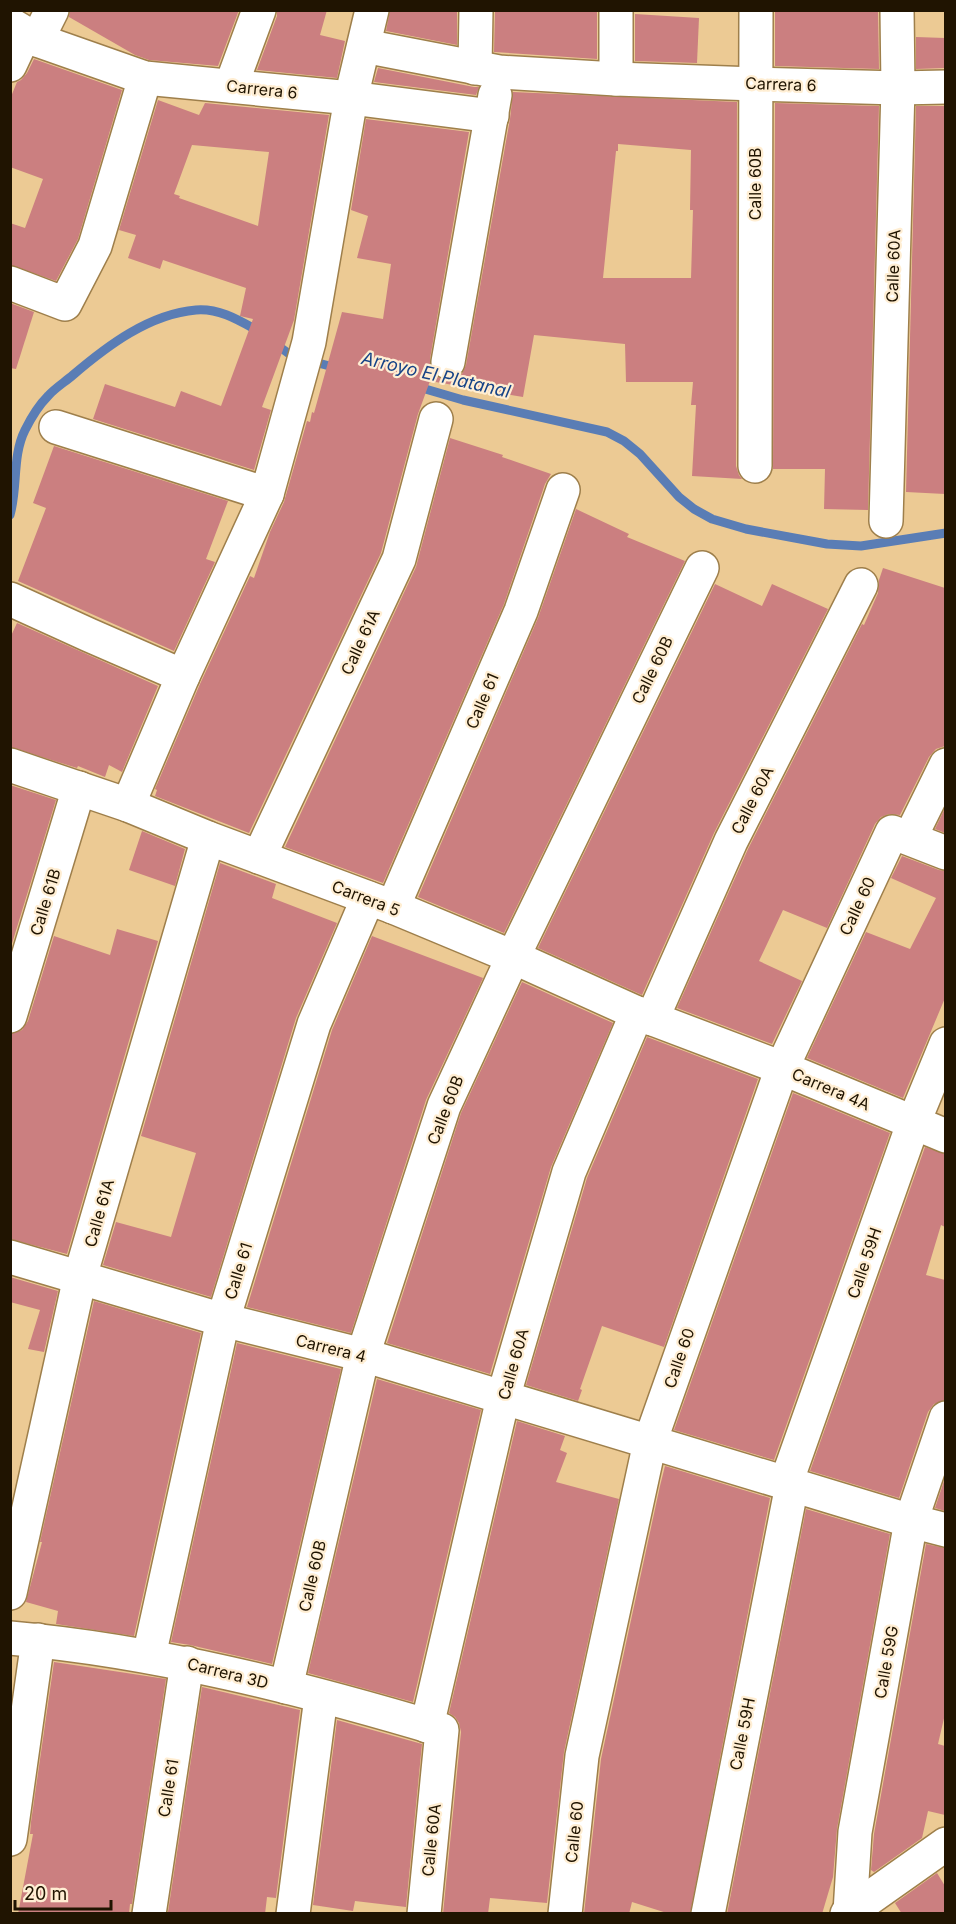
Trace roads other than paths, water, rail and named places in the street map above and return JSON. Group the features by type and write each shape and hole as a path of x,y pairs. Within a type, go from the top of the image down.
{"street":[{"path":"10,65 24,32 52,10"},
{"path":"231,86 259,10"},
{"path":"128,805 183,676 267,494 309,342 351,98 372,10"},
{"path":"447,362 492,116 487,70 476,10"},
{"path":"616,10 616,79"},
{"name":"Calle 60B","path":"755,466 756,10"},
{"name":"Calle 60A","path":"886,521 898,88 897,10"},
{"name":"Carrera 6","path":"24,32 145,78 351,98 492,116"},
{"name":"Carrera 6","path":"364,46 487,70 616,79 898,88 945,87"},
{"path":"10,283 65,304 95,246 145,78"},
{"name":"Calle 61A","path":"259,857 399,559 435,419"},
{"path":"56,427 267,494"},
{"name":"Calle 61","path":"149,1656 223,1320 314,1024 380,902 521,610 563,490"},
{"name":"Calle 60B","path":"286,1687 363,1355 444,1106 513,957 702,568"},
{"name":"Calle 60A","path":"424,1914 435,1728 503,1398 569,1172 731,841 861,585"},
{"path":"10,599 183,676"},
{"name":"Carrera 5","path":"10,765 128,805 208,838 380,902 513,957 644,1016 717,1043"},
{"name":"Calle 60","path":"565,1914 582,1756 650,1442 782,1068 901,835 945,765"},
{"name":"Calle 61B","path":"10,1016 80,788"},
{"path":"901,835 945,853"},
{"name":"Calle 61A","path":"10,1593 80,1277 208,838"},
{"name":"Carrera 4A","path":"717,1043 945,1136"},
{"name":"Calle 59H","path":"708,1914 789,1484 913,1124 945,1044"},
{"name":"Carrera 4","path":"10,1257 223,1320 363,1355 945,1530"},
{"name":"Calle 59G","path":"849,1913 855,1832 911,1521 945,1418"},
{"path":"10,1839 25,1639"},
{"name":"Carrera 3D","path":"25,1639 187,1663 286,1687 435,1728"},
{"name":"Calle 61","path":"149,1914 187,1663"},
{"path":"293,1914 321,1697"},
{"path":"849,1913 943,1853"}],"waterway":[{"name":"Arroyo El Platanal","path":"10,515 18,450 25,430 38,408 51,393 100,353 145,325 162,318 196,310 222,313 260,332"},
{"name":"Arroyo El Platanal","path":"273,342 292,356 337,368"},
{"name":"Arroyo El Platanal","path":"415,386 463,400 607,432 624,441 640,454 679,497 694,509 712,519 746,529 827,544 861,546 946,533"}]}
